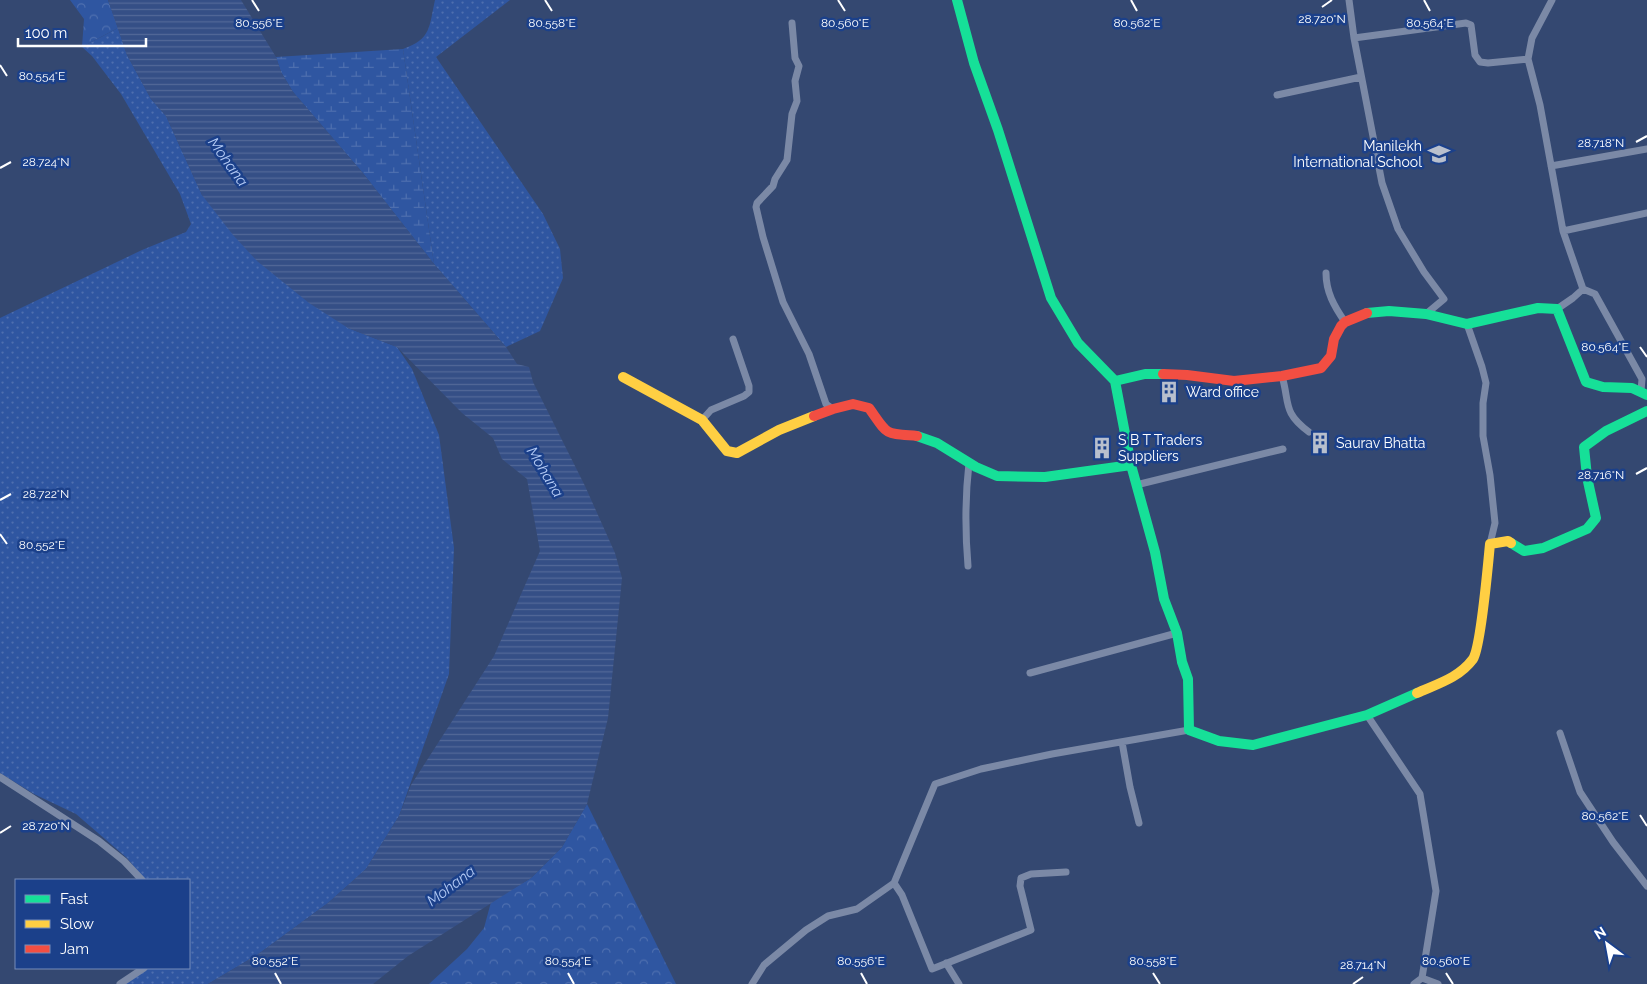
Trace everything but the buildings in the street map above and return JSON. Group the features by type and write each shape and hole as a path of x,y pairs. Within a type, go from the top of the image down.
{"street":[{"path":"957,0 974,63 998,130 1051,298 1078,343 1115,380 1136,485 1155,552 1164,599 1188,679 1189,730"},
{"path":"1349,0 1354,38 1382,183 1398,229 1424,272 1444,299 1426,314"},
{"path":"1552,0 1532,38 1528,60 1540,105 1564,231 1583,289 1595,294 1642,379 1644,393"},
{"path":"792,23 795,58 799,66 795,81 797,101 792,114 787,160 775,179 773,186 757,203 756,207 783,302 809,354 826,404 833,409"},
{"path":"1354,38 1466,23 1471,25 1475,55 1480,62 1528,60"},
{"path":"1277,95 1362,77"},
{"path":"1551,166 1647,149"},
{"path":"1564,231 1647,213"},
{"path":"1326,273 1326,282 1331,298 1345,322"},
{"path":"1115,380 1145,374 1187,374 1234,381 1282,376 1321,368 1331,356 1334,339 1341,326 1345,322 1367,313 1389,310 1426,314 1467,324 1538,308 1557,309 1574,298 1583,289"},
{"path":"1557,309 1586,382 1603,388 1627,386 1644,393"},
{"path":"752,984 764,965 806,930 828,916 857,909 894,883 936,784 981,769 1052,754 1189,730 1219,741 1253,744 1367,715 1456,676 1474,658 1479,635 1490,544 1495,523 1490,475 1483,436 1483,403 1486,383 1467,324"},
{"path":"702,420 711,410 749,392 749,386 732,339"},
{"path":"1282,376 1290,413 1297,423 1309,432"},
{"path":"623,377 702,420 727,450 737,453 779,430 833,409 853,404 869,408 882,427 891,434 915,434 926,438 993,476 1032,479 1067,476 1132,465"},
{"path":"1490,544 1508,541 1524,550 1543,548 1587,529 1596,518 1584,447 1623,422 1647,411"},
{"path":"1136,485 1283,449"},
{"path":"968,566 965,498 969,464"},
{"path":"1030,673 1176,634"},
{"path":"1367,715 1420,794 1436,891 1422,978 1414,984"},
{"path":"1560,733 1580,792 1613,842 1647,886"},
{"path":"1122,742 1130,788 1140,822"},
{"path":"0,777 99,841 124,861 141,879"},
{"path":"894,883 902,895 932,969 1031,930 1020,886 1020,878 1032,874 1066,872"},
{"path":"946,963 959,984"},
{"path":"120,984 142,969"},
{"path":"1422,978 1438,984"}],"green space":[{"path":"70,0 108,0 118,28 82,47 84,19"},
{"path":"435,0 510,0 436,57 543,214 560,249 563,278 540,331 506,347 434,264 403,49 419,41 428,31"},
{"path":"118,28 127,55 151,99 166,116 202,195 348,328 397,347 412,369 439,435 454,548 449,674 399,816 366,869 328,903 257,955 208,984 121,984 145,969 190,969 190,879 144,879 127,858 76,814 34,794 0,773 0,318 142,250 186,232 191,224 180,194 121,94 92,56 82,47"},
{"path":"403,49 434,264 362,172 293,92 281,72 276,57"},
{"path":"587,804 676,984 429,984 467,949 484,928 491,902 531,878 562,847"}],"water":[{"name":"Mohana","path":"108,0 241,0 276,57 281,72 293,92 362,172 434,264 506,347 517,364 529,367 533,382 585,486 615,553 622,578 608,718 587,804 562,847 531,878 408,956 373,984 208,984 257,955 328,903 366,869 399,816 411,785 494,656 540,551 527,479 502,459 493,438 462,413 397,347 348,328 309,303 257,261 233,235 202,195 166,116 151,99 127,55"}],"traffic: fast":[{"path":"957,0 974,63 998,130 1051,298 1078,343 1115,381"},
{"path":"1367,313 1389,311 1426,314 1467,324 1538,308 1557,309 1586,382 1603,387 1632,388 1647,395"},
{"path":"917,436 937,443 976,467 997,476 1045,477 1131,465 1115,381 1145,374 1163,374"},
{"path":"1511,543 1524,551 1543,548 1587,529 1596,518 1587,477 1584,447 1606,431 1647,411"},
{"path":"1131,465 1155,552 1164,599 1177,633 1182,662 1188,679 1189,730 1219,741 1253,745 1367,715 1417,693"}],"traffic: slow":[{"path":"623,377 702,420 727,451 737,453 779,430 814,416"},
{"path":"1417,693 1454,676 1473,659 1479,639 1490,544 1508,541 1511,543"}],"traffic: jam":[{"path":"1163,374 1234,381 1282,376 1321,368 1331,356 1334,339 1341,326 1345,322 1367,313"},
{"path":"814,416 853,404 869,408 880,424 888,431 917,436"}],"place":[{"name":"Manilekh International School","path":"1439,154"},
{"name":"Ward office","path":"1169,392"},
{"name":"Saurav Bhatta","path":"1320,443"},
{"name":"S B T Traders Suppliers","path":"1102,448"}]}
